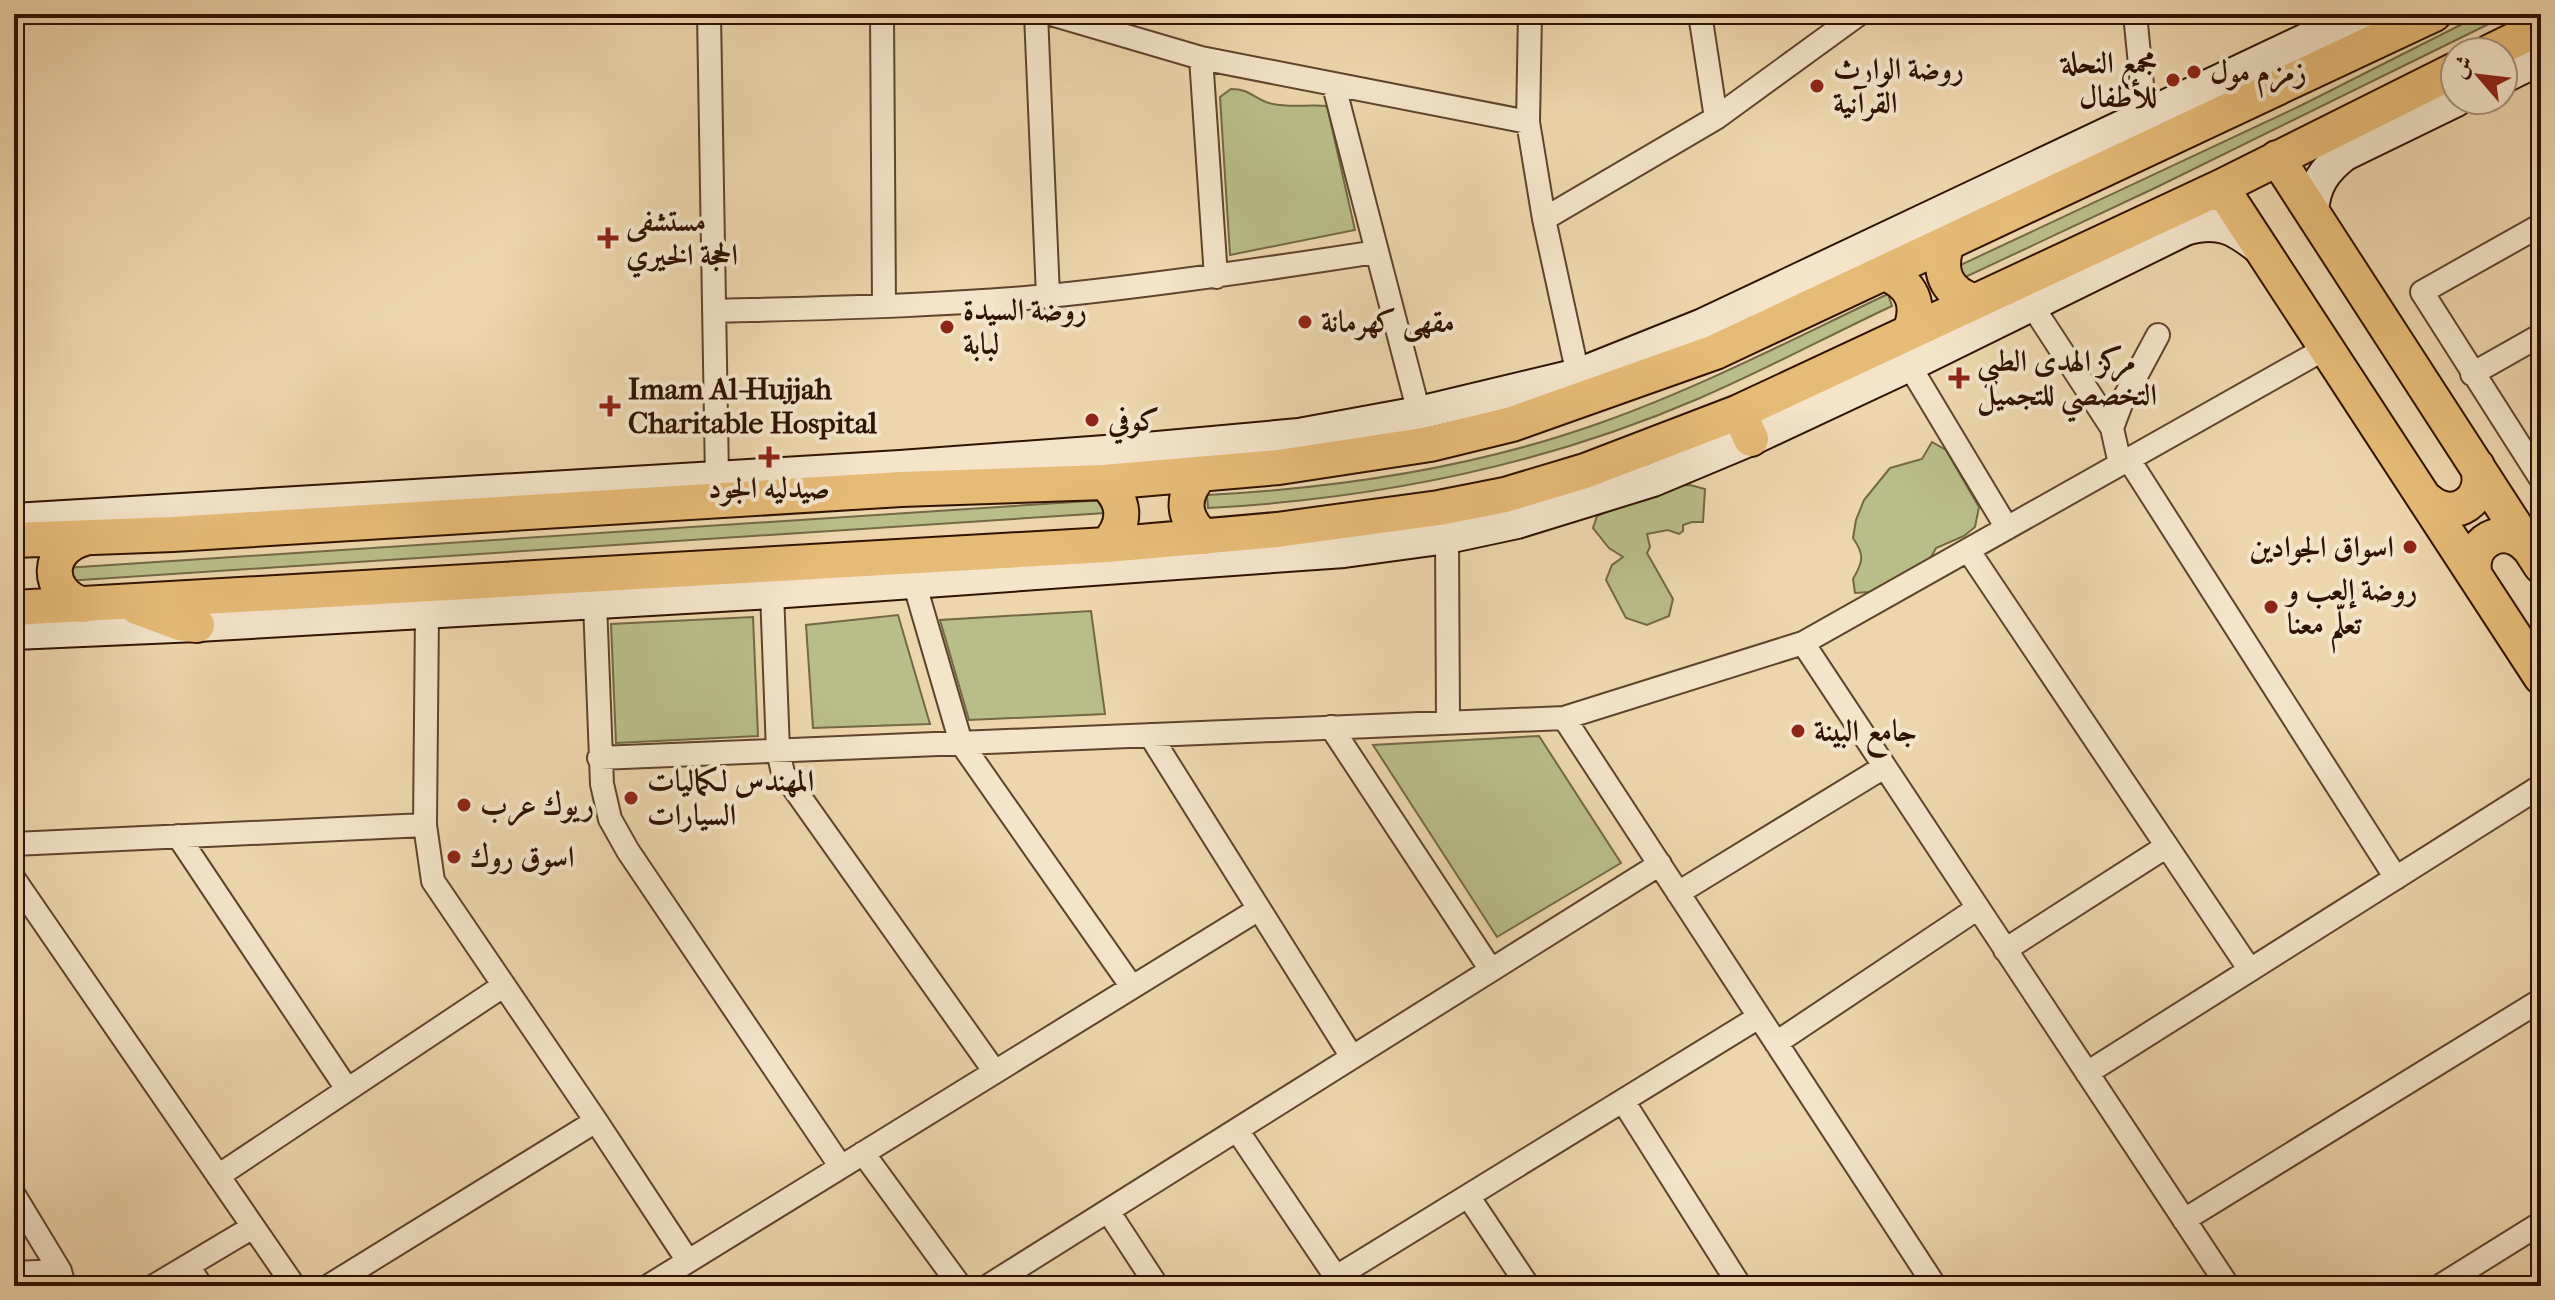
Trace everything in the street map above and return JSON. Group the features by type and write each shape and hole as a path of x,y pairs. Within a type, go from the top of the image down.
{"main road":[{"path":"197,625 180,623 138,607 96,604 65,597 59,589 55,571 61,553 85,538 172,522 901,478 1104,482 1279,467 1430,444 1512,424 1709,339 1885,273 2434,14"},
{"path":"2519,38 2541,27"},
{"path":"14,608 911,570 1107,545 1277,530 1439,508 1505,495 1745,425 1910,331 2221,187 2439,78"},
{"path":"2312,211 2307,189 2310,171 2317,154 2337,129"},
{"path":"2277,158 2535,557"},
{"path":"2221,187 2541,677"},
{"path":"2158,216 2193,209 2215,213 2236,224 2261,249"},
{"path":"1947,244 1942,258 1942,273 1948,286 1959,296 1973,301"},
{"path":"1885,273 1899,278 1915,302 1915,317 1910,331"},
{"path":"2427,500 2448,511 2471,503 2480,481 2477,466"},
{"path":"1200,475 1190,486 1186,514 1193,527 1204,537"},
{"path":"1104,482 1115,492 1121,505 1122,520 1117,534 1107,545"},
{"path":"2475,576 2476,553 2492,536 2509,535 2523,541 2535,557"},
{"path":"14,540 85,538"}],"street":[{"path":"709,14 717,478"},
{"path":"882,14 884,306"},
{"path":"1036,14 1048,296"},
{"path":"1051,14 1201,58 1528,122"},
{"path":"1530,14 1528,122 1544,219 1578,375"},
{"path":"1700,14 1716,118"},
{"path":"1544,219 1716,118 1859,14"},
{"path":"2135,14 2145,115"},
{"path":"14,520 172,522 717,478 901,478 1299,435 1419,413 1578,375 1709,339 2326,22 2361,14"},
{"path":"1201,58 1216,277"},
{"path":"2519,69 2541,58"},
{"path":"1334,86 1419,413"},
{"path":"2312,211 2316,186 2331,164 2345,154 2439,108"},
{"path":"14,633 772,592 911,570 1344,551 1447,537 1517,522 1653,480 1745,425 1909,365 2185,229 2200,224 2227,227 2261,249"},
{"path":"2541,225 2422,292 2472,374 2532,448 2541,479"},
{"path":"714,311 884,306 1048,296 1216,277 1376,252"},
{"path":"2031,304 2112,428 2124,462 2396,878"},
{"path":"2112,428 2121,404 2158,335"},
{"path":"2472,374 2541,335"},
{"path":"599,758 1564,718 1803,643 2326,348"},
{"path":"1909,365 2007,528"},
{"path":"1447,537 1448,722"},
{"path":"1968,550 2250,970"},
{"path":"911,570 961,743 1132,987"},
{"path":"772,592 778,750 789,784 995,1072"},
{"path":"595,603 599,758 605,802 618,836 841,1167"},
{"path":"427,613 425,825 429,868 438,892 688,1261"},
{"path":"1803,643 2228,1286"},
{"path":"1564,718 1935,1286"},
{"path":"1331,727 1491,970"},
{"path":"1150,735 1352,1057"},
{"path":"1678,893 1884,767"},
{"path":"2087,1073 2541,786"},
{"path":"14,844 425,825"},
{"path":"178,836 347,1089"},
{"path":"2005,950 2167,846"},
{"path":"988,1286 1660,864"},
{"path":"14,879 294,1286"},
{"path":"1776,1043 1978,908"},
{"path":"648,1286 1259,909"},
{"path":"218,1176 503,986"},
{"path":"2184,1220 2541,1000"},
{"path":"1237,1130 1339,1282 1468,1196 1759,1017"},
{"path":"1623,1101 1740,1286"},
{"path":"329,1286 596,1121"},
{"path":"863,1153 960,1286"},
{"path":"14,1195 62,1278"},
{"path":"1468,1196 1528,1286"},
{"path":"1108,1211 1157,1286"},
{"path":"2440,1286 2541,1223"},
{"path":"154,1286 253,1227"},
{"path":"188,1266 201,1286"},
{"path":"14,1273 62,1278"}],"green space":[{"path":"2482,14 2509,14 2464,36 2439,36 2439,48 1957,281 1952,269 2302,105"},
{"path":"1231,89 1244,91 1273,104 1327,106 1355,230 1230,255 1220,97"},
{"path":"1888,294 1892,306 1772,364 1700,398 1581,442 1521,460 1397,487 1208,508 1207,495 1357,481 1455,464 1552,439 1673,394"},
{"path":"1932,442 1946,450 1979,507 1975,527 1964,536 1936,548 1930,559 1887,585 1870,592 1855,593 1853,579 1861,558 1853,538 1864,500 1890,468 1922,459"},
{"path":"1690,485 1705,489 1703,522 1683,525 1683,531 1679,534 1668,530 1647,534 1650,547 1647,553 1673,599 1669,616 1647,625 1626,618 1606,580 1612,565 1623,557 1609,548 1593,528 1597,516 1666,486"},
{"path":"1121,499 1121,512 66,581 65,568"},
{"path":"1091,611 1105,714 969,720 940,620"},
{"path":"898,615 930,724 813,728 806,625"},
{"path":"753,617 758,736 616,743 611,624"},
{"path":"1539,736 1621,863 1497,937 1373,745"}],"place":[{"name":"زمزم مول","path":"2194,72"},
{"name":"مجمع النحلة للأطفال","path":"2173,80"},
{"name":"روضة الوارث القرآنية","path":"1817,86"},
{"name":"مستشفى الحجة الخيري","path":"608,238"},
{"name":"مقهى كهرمانة","path":"1305,322"},
{"name":"روضة السيدة لبابة","path":"947,327"},
{"name":"مركز الهدى الطبي التخصصي للتجميل","path":"1959,378"},
{"name":"Imam Al-Hujjah Charitable Hospital","path":"610,406"},
{"name":"كوفي","path":"1092,420"},
{"name":"صيدليه الجود","path":"769,457"},
{"name":"اسواق الجوادين","path":"2410,547"},
{"name":"روضة إلعب و تعلّم معنا","path":"2271,607"},
{"name":"جامع البينة","path":"1798,731"},
{"name":"المهندس لكماليات السيارات","path":"631,798"},
{"name":"ريوك عرب","path":"464,805"},
{"name":"اسوق روك","path":"454,857"}]}
